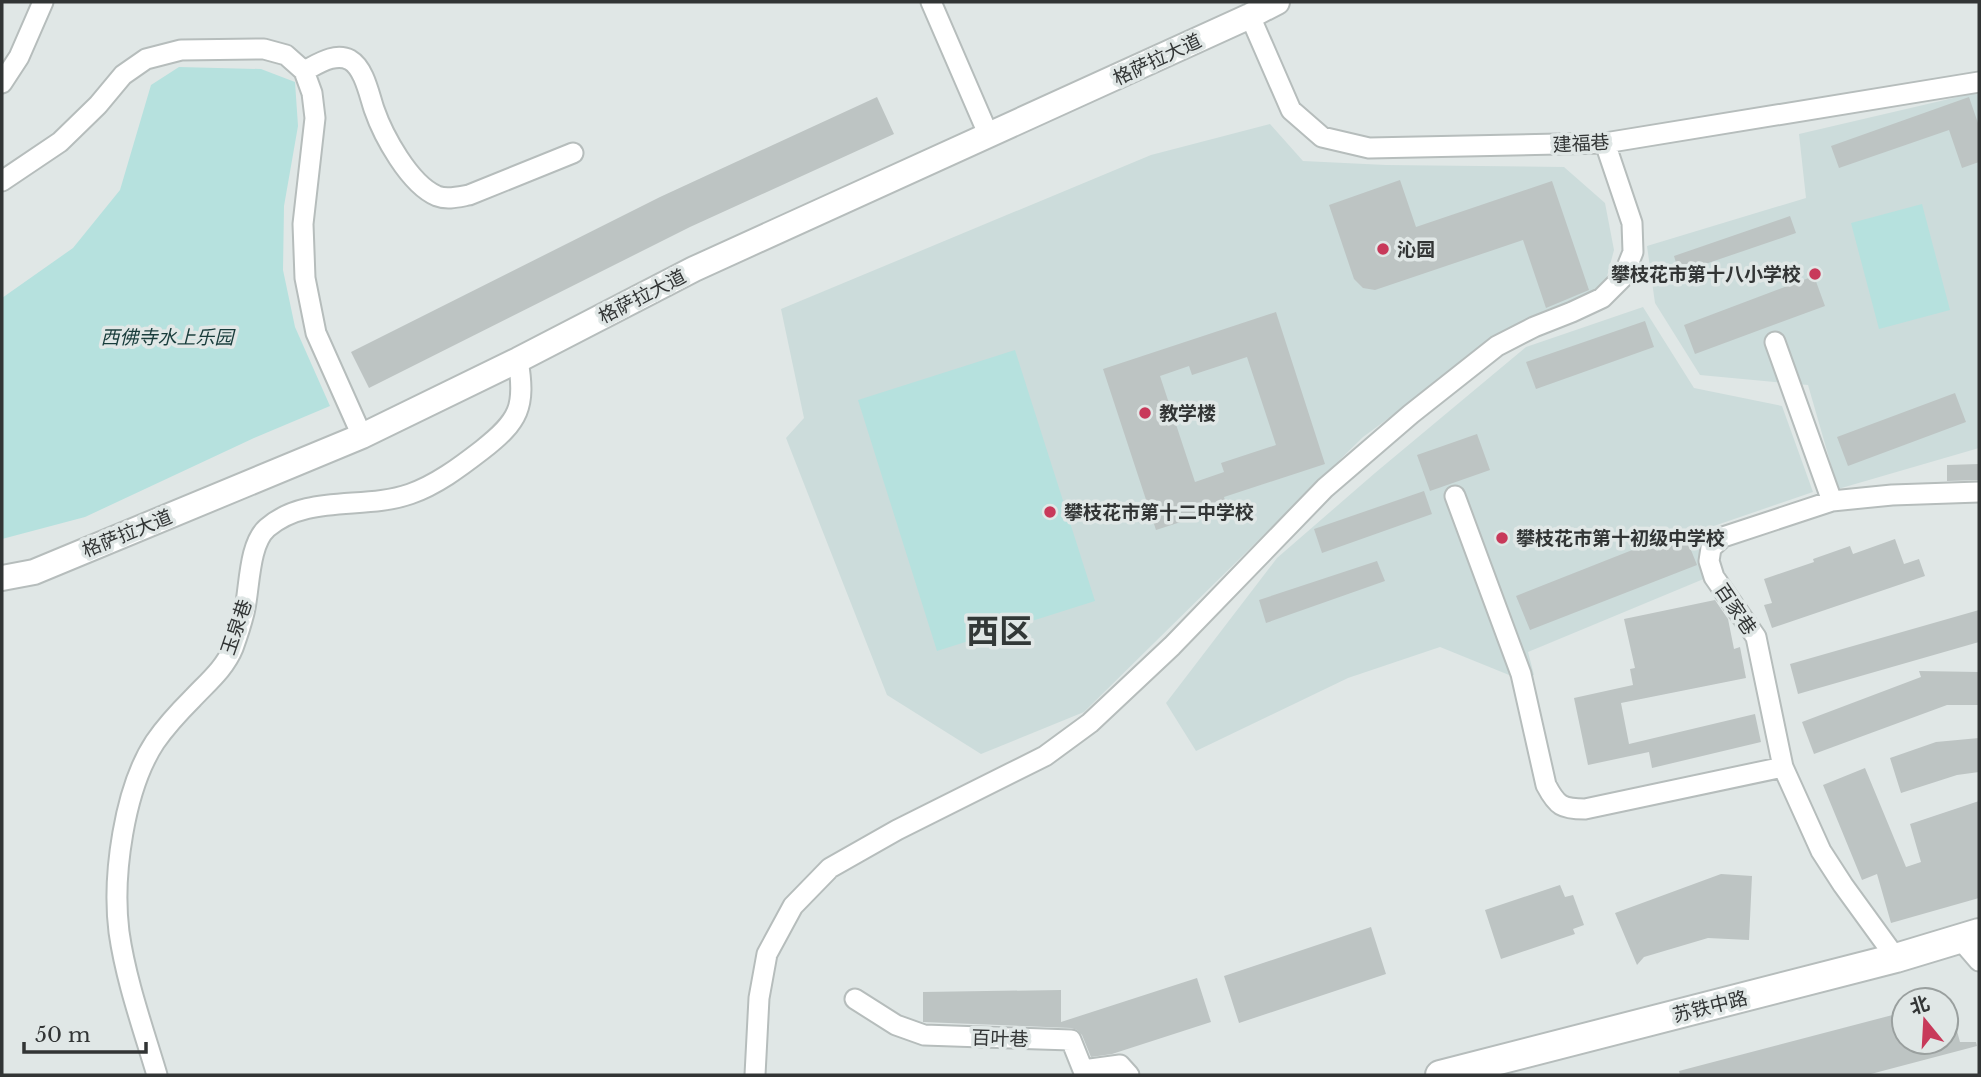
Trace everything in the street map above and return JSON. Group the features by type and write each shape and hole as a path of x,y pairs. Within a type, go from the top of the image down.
{"highway":[{"name":"苏铁中路","path":"1440,1075 1896,958 1970,936"}],"main road":[{"name":"格萨拉大道","path":"2,578 34,572 362,436 518,360 694,269 1277,2"}],"street":[{"path":"2,83 19,57 43,2"},
{"path":"931,2 989,136"},
{"name":"建福巷","path":"1250,16 1291,110 1322,137 1369,148 1605,143 1979,82"},
{"path":"2,181 60,142 123,75 146,59 181,50 264,49 286,55 304,71 312,93 316,118 303,224 305,278 316,333 362,436"},
{"path":"304,71 328,59 341,57 353,61 391,145 411,176 438,196 452,198 469,195 573,153"},
{"path":"755,1075 759,998 767,954 793,906 830,868 897,830 1045,756 1090,723 1171,646 1325,488 1411,414 1497,346 1602,298 1623,277 1633,252 1632,223 1605,143"},
{"path":"1775,342 1832,501"},
{"name":"玉泉巷","path":"157,1075 125,967 119,930 118,895 122,843 128,810 140,772 155,742 215,676 232,651 244,613 256,546 265,530 282,517 303,509 379,501 410,494 453,473 505,432 519,410 522,385 518,360"},
{"name":"百家巷","path":"1896,958 1821,851 1783,767 1756,637 1714,577 1709,561 1711,548 1723,537 1832,501 1892,495 1979,492"},
{"path":"1455,496 1521,674 1546,785 1554,801 1567,809 1585,809 1783,767"},
{"path":"1970,936 1979,961"},
{"name":"百叶巷","path":"855,999 896,1025 923,1035 1071,1040 1083,1070 1120,1065 1129,1075"}],"shaded area":[{"name":"攀枝花市第十八小学校","path":"1979,92 1979,448 1838,489 1808,385 1700,375 1655,303 1647,246 1806,198 1799,134"},
{"name":"攀枝花市第十二中学校","path":"1270,124 1303,161 1564,167 1605,203 1614,250 1605,284 1582,301 1513,327 1363,437 1084,712 981,754 887,695 786,438 804,418 781,309 1151,155"},
{"name":"攀枝花市第十初级中学校","path":"1643,307 1694,388 1782,406 1813,492 1708,528 1702,549 1706,578 1528,652 1534,675 1514,677 1440,647 1348,678 1196,751 1166,703 1277,558 1526,347"}],"green space":[{"name":"西佛寺水上乐园","path":"179,67 261,69 295,82 298,126 284,206 283,270 295,327 330,406 254,438 85,517 2,539 2,298 73,248 120,190 151,85"},
{"path":"1922,204 1950,310 1879,329 1851,223"},
{"path":"1015,350 1095,601 937,651 858,400"}],"building":[{"path":"877,97 894,134 690,227 369,388 351,352 660,197"},
{"path":"1969,97 1979,126 1979,162 1962,168 1949,130 1839,168 1831,146"},
{"path":"1400,180 1416,227 1552,181 1589,290 1546,308 1523,240 1375,290 1363,288 1354,279 1329,205"},
{"path":"1790,216 1796,233 1679,273 1674,256"},
{"path":"1814,276 1825,306 1695,354 1684,325"},
{"name":"教学楼","path":"1276,312 1325,464 1224,497 1227,507 1156,530 1103,369","holes":["1247,357 1276,445 1221,463 1224,472 1195,482 1160,376 1189,366 1192,375"]},
{"path":"1645,321 1654,347 1536,389 1526,362"},
{"path":"1955,393 1966,422 1848,466 1837,437"},
{"path":"1477,434 1490,470 1430,491 1417,455"},
{"path":"1979,464 1979,480 1947,481 1947,465"},
{"path":"1424,491 1432,514 1322,553 1314,529"},
{"path":"1683,530 1697,565 1530,630 1516,596"},
{"path":"1895,539 1904,564 1919,559 1925,576 1772,628 1764,605 1772,603 1764,579 1850,546 1853,554"},
{"path":"1377,561 1385,581 1266,623 1259,600"},
{"path":"1715,600 1728,619 1734,649 1740,647 1746,678 1621,703 1629,744 1755,714 1761,742 1652,768 1649,752 1588,765 1574,698 1633,685 1630,669 1635,668 1624,619"},
{"path":"1979,610 1979,642 1798,694 1790,664"},
{"path":"1919,671 1979,672 1979,705 1947,705 1814,754 1802,722 1921,677"},
{"path":"1979,738 1979,772 1957,775 1901,793 1890,758 1936,742"},
{"path":"1865,768 1906,867 1921,862 1910,824 1979,801 1979,898 1891,923 1877,874 1862,880 1823,785"},
{"path":"1721,874 1752,876 1749,940 1708,938 1644,957 1637,965 1615,913"},
{"path":"1560,885 1565,897 1573,895 1584,925 1573,929 1575,934 1501,959 1485,910"},
{"path":"1371,927 1386,974 1239,1023 1224,976"},
{"path":"1197,978 1211,1022 1112,1054 1091,1057 1082,1035 1071,1028 923,1022 923,992 1061,990 1061,1022"},
{"path":"1890,1016 1890,1056 1939,1056 1867,1075 1680,1075 1679,1071"},
{"path":"1960,1042 1976,1042 1977,1046 1960,1050"}],"place":[{"name":"沁园","path":"1383,249"},
{"name":"攀枝花市第十八小学校","path":"1815,274"},
{"name":"教学楼","path":"1145,413"},
{"name":"攀枝花市第十二中学校","path":"1050,512"},
{"name":"攀枝花市第十初级中学校","path":"1502,538"}],"district":[{"name":"西区","path":"999,631"}]}
